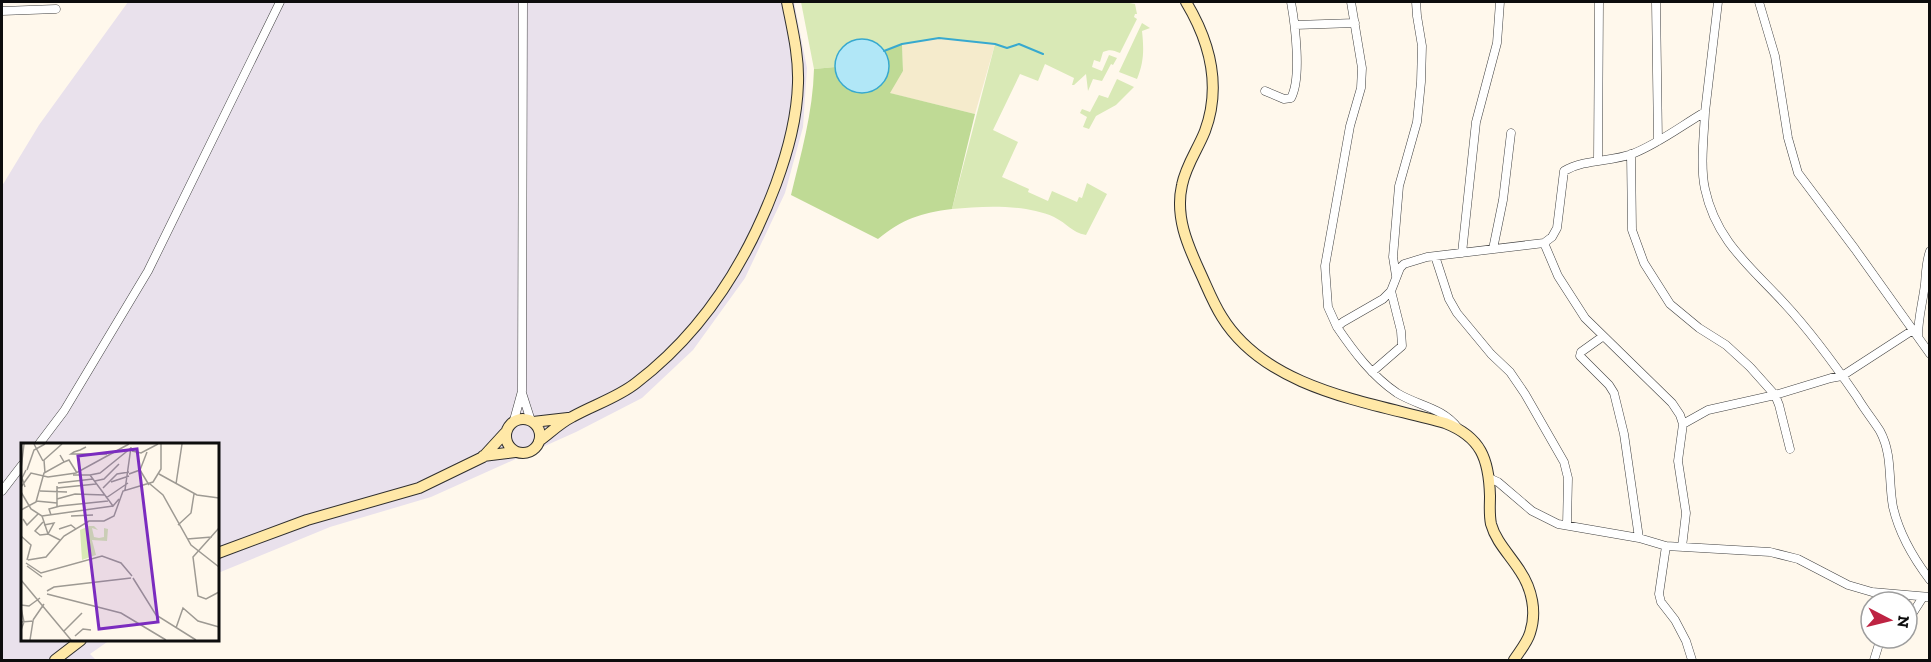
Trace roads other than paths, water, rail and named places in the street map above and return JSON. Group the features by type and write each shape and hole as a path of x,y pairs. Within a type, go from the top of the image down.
{"main road":[{"path":"219,553 307,520 419,488 483,456 532,451 539,441 571,417 623,392 667,356 716,302 753,241 787,153 794,124 798,65 787,2"},
{"path":"1186,2 1204,36 1214,86 1205,131 1182,182 1181,220 1193,256 1222,317 1253,351 1271,365 1292,376 1361,403 1431,419 1458,428 1479,446 1489,478 1491,525 1502,546 1528,584 1532,599 1530,633 1514,660"},
{"path":"532,421 571,417"},
{"path":"483,456 514,420 526,418 532,421 539,430 539,441"},
{"path":"505,433 507,444 515,452"},
{"path":"55,660 79,641"}],"street":[{"path":"40,443 64,411 148,271 280,2"},
{"path":"514,420 522,391 523,2"},
{"path":"1265,91 1284,99 1291,98 1293,94 1296,69 1295,25 1291,2"},
{"path":"1351,2 1362,68 1361,88 1350,126 1325,266 1328,307 1337,327 1372,372 1402,396 1440,411 1458,428"},
{"path":"1396,277 1393,257 1399,186 1417,122 1421,82 1422,46 1416,2"},
{"path":"1462,253 1476,122 1497,43 1500,2"},
{"path":"1598,161 1599,2"},
{"path":"1656,2 1658,141"},
{"path":"1718,2 1705,112 1703,171 1705,189 1715,221 1735,252 1784,303 1842,376 1880,432 1887,449 1893,507 1903,535 1918,565 1929,580"},
{"path":"1760,2 1776,56 1788,138 1798,173 1856,249 1929,354"},
{"path":"2,11 56,9"},
{"path":"1295,25 1355,23"},
{"path":"1337,327 1383,299 1391,291 1400,268 1404,264 1435,256 1544,243 1552,237 1557,228 1564,171 1575,165 1631,154 1658,141 1705,112"},
{"path":"1493,249 1503,200 1511,133"},
{"path":"1631,154 1632,230 1644,263 1670,304 1699,328 1726,345 1750,367 1774,395 1779,405 1790,449"},
{"path":"1544,243 1558,276 1585,318 1672,403 1680,415 1683,424 1678,461 1686,513 1682,547"},
{"path":"1683,424 1708,410 1842,376 1915,333 1929,250"},
{"path":"1435,256 1449,298 1457,313 1491,354 1510,372 1564,462 1568,478 1567,525"},
{"path":"1372,372 1402,346 1401,331 1391,291"},
{"path":"1602,337 1581,352 1580,356 1614,393 1624,434 1639,538"},
{"path":"522,391 532,421"},
{"path":"2,491 21,466"},
{"path":"1489,478 1498,482 1532,511 1558,524 1639,538 1666,546 1770,552 1798,559 1848,585 1872,592 1926,597"},
{"path":"1666,546 1659,594 1661,602 1675,620 1686,641 1692,660"}],"water":[{"path":"862,39 872,41 881,47 887,56 889,66 887,76 881,85 872,91 862,93 852,91 843,85 837,76 835,66 837,56 843,47 852,41"}],"waterway":[{"path":"884,51 902,44 939,38 995,44 1007,48 1019,44 1043,54"}]}
